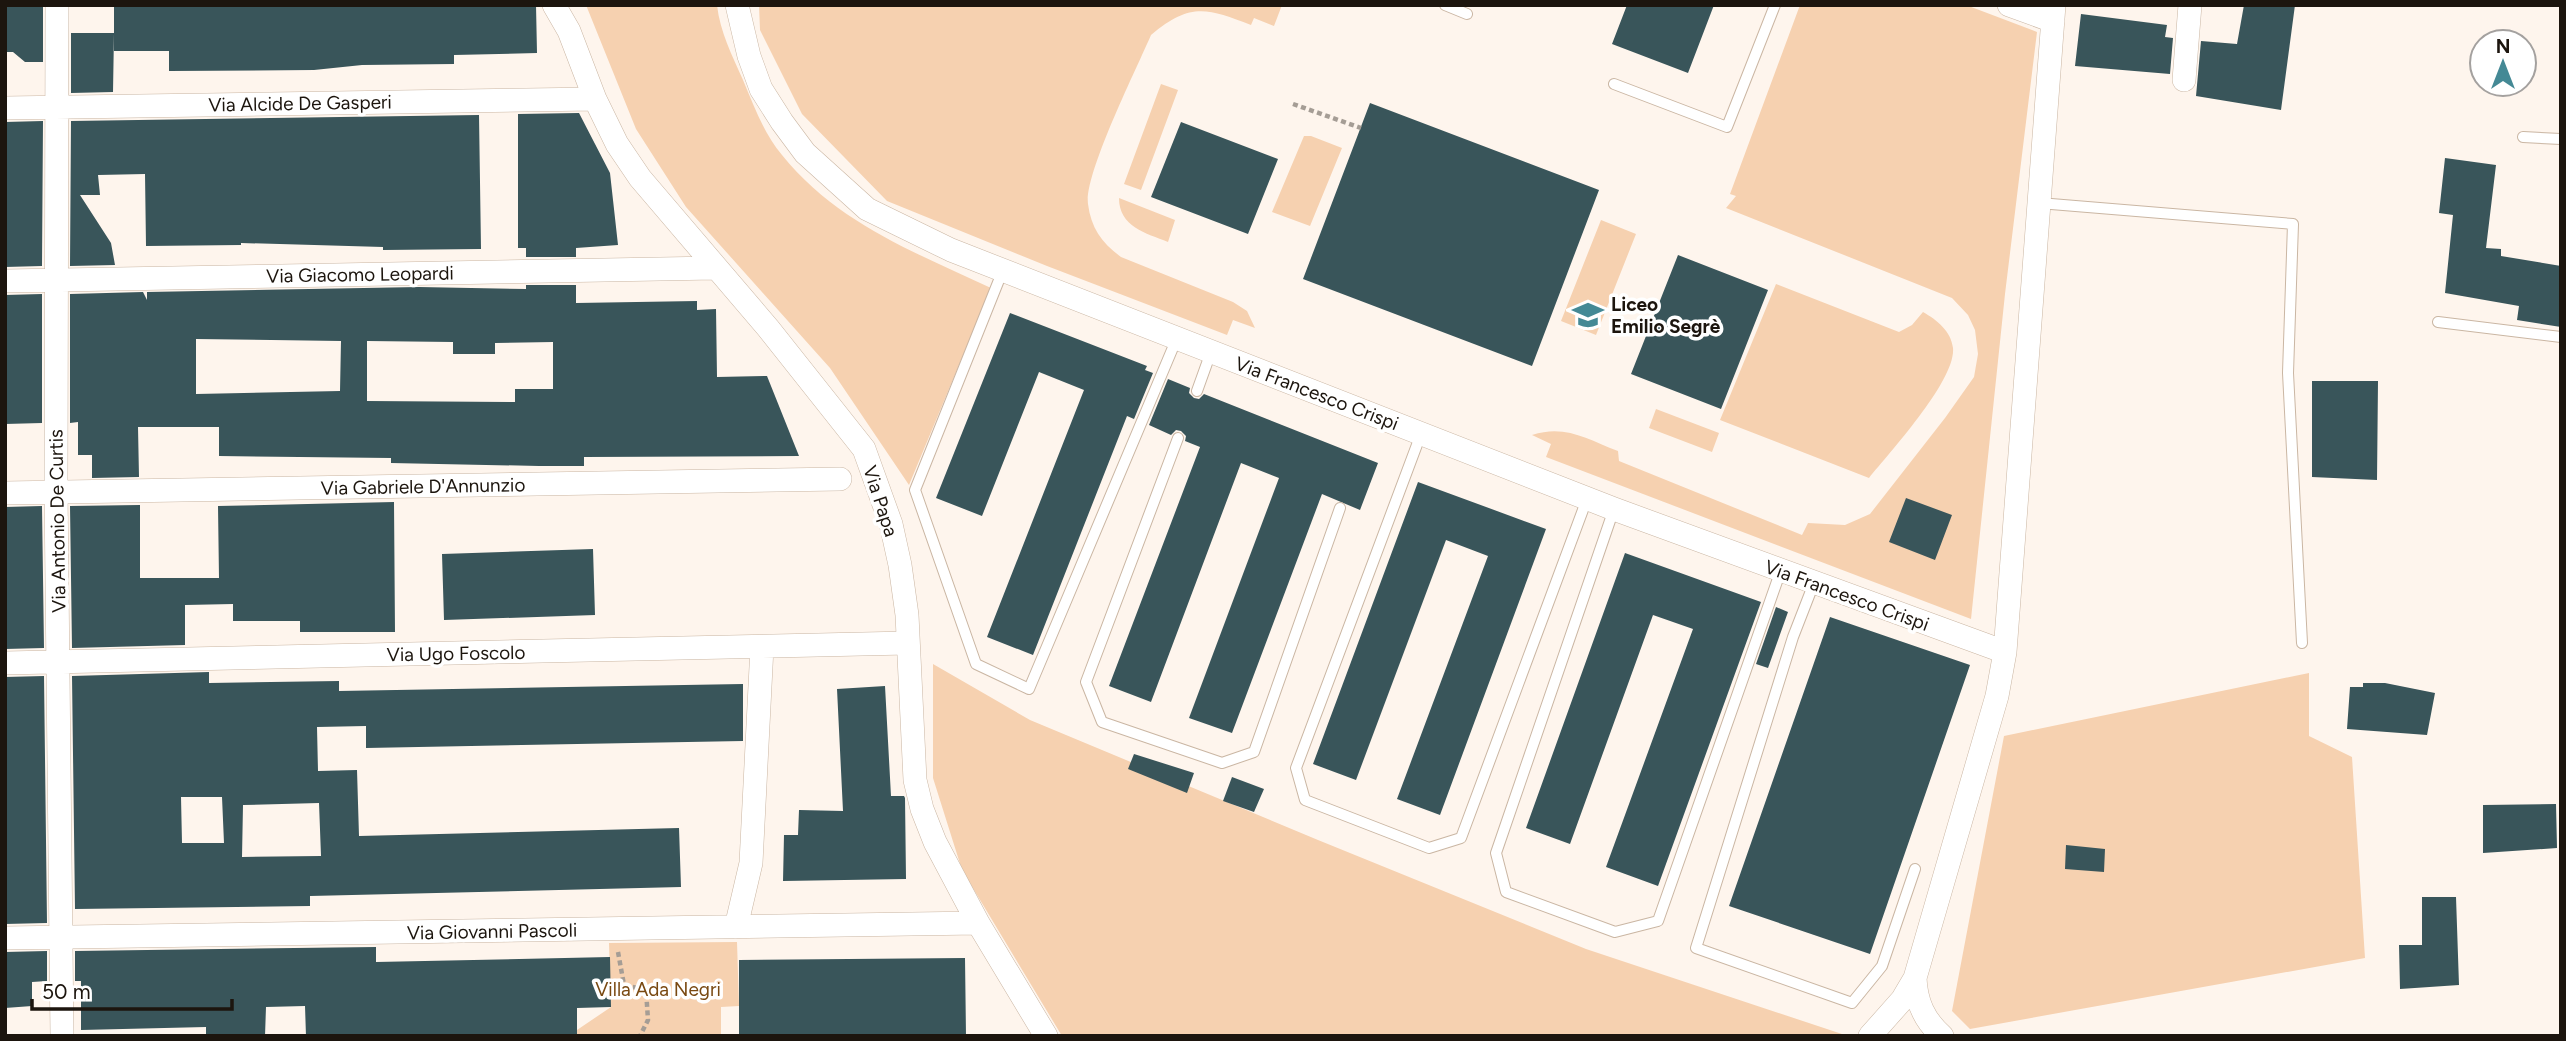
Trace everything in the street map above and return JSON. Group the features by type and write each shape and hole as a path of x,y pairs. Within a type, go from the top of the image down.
{"street":[{"name":"Via Antonio De Curtis","path":"57,5 56,492 62,1036"},
{"name":"Via Papa","path":"554,5 569,31 595,99 617,144 640,178 768,328 864,449 893,534 907,615 915,780 922,809 935,842 978,923 1046,1036"},
{"name":"Via Papa","path":"565,5 569,31"},
{"name":"Via Francesco Crispi","path":"737,5 749,56 761,89 782,122 805,153 867,209 951,250 1587,499 2005,652"},
{"path":"1870,1036 1902,1000 1915,978 1997,695 2005,652 2053,13 2009,5"},
{"path":"2184,80 2190,5"},
{"name":"Via Alcide De Gasperi","path":"5,108 595,99"},
{"name":"Via Giacomo Leopardi","path":"5,281 715,268"},
{"name":"Via Gabriele D'Annunzio","path":"5,493 840,479"},
{"name":"Via Ugo Foscolo","path":"5,663 907,643"},
{"path":"736,927 751,863 762,647"},
{"name":"Via Giovanni Pascoli","path":"5,938 978,923"},
{"path":"1915,978 1920,1007 1934,1029 1942,1036"}],"lane":[{"path":"1445,5 1467,14"},
{"path":"1614,84 1727,127 1775,5"},
{"path":"2523,136 2561,139"},
{"path":"2039,203 2293,224 2288,373 2302,643"},
{"path":"1003,270 915,490 976,664 1028,689 1177,338"},
{"path":"2438,322 2561,337"},
{"path":"1197,391 1211,352"},
{"path":"1421,434 1296,768 1305,800 1429,848 1461,838 1587,499"},
{"path":"1178,438 1086,682 1102,722 1222,763 1254,752 1339,508"},
{"path":"1614,509 1496,853 1506,892 1615,932 1658,921 1781,570"},
{"path":"1814,583 1793,637 1696,948 1852,1003 1882,966 1915,869"}],"path":[{"path":"1293,104 1361,128"},
{"path":"608,929 617,943 624,985 646,990 648,1020 640,1036"}],"green space":[{"path":"586,5 717,5 727,43 760,119 776,147 804,179 827,199 878,234 991,288 909,485 830,368 686,207 636,129"},
{"path":"759,5 1282,5 1274,26 1254,18 1251,25 1222,15 1199,11 1177,17 1151,35 1102,146 1089,189 1088,204 1092,220 1098,234 1114,252 1233,302 1247,311 1255,328 1233,320 1227,335 887,201 802,114 760,30"},
{"path":"1800,5 1966,5 2037,32 2005,294 1971,619 1546,457 1551,444 1532,435 1555,431 1576,434 1618,451 1619,461 1802,535 1808,523 1845,525 1870,514 1974,377 1978,354 1975,330 1968,315 1952,298 1726,208 1736,196 1730,194"},
{"path":"1161,84 1178,90 1141,190 1124,184"},
{"path":"1304,136 1311,136 1342,148 1310,226 1272,212"},
{"path":"1119,198 1175,220 1168,242 1135,228 1124,216"},
{"path":"1601,220 1636,234 1596,335 1561,321"},
{"path":"1776,284 1899,332 1912,325 1923,312 1938,322 1952,342 1951,362 1944,378 1906,434 1869,478 1720,420"},
{"path":"1656,409 1719,433 1712,452 1649,428"},
{"path":"933,664 1030,720 1318,840 1586,949 1845,1035 1062,1036 962,870 933,778"},
{"path":"2309,673 2309,736 2352,757 2365,958 1970,1029 1952,1011 2004,736"},
{"name":"Villa Ada Negri","path":"737,942 739,1006 721,1007 721,1036 577,1036 577,1030 611,1007 609,943"}],"building":[{"path":"5,5 43,5 43,62 25,62 13,52 5,52"},
{"path":"114,5 536,5 537,53 454,55 454,64 362,65 314,70 169,71 169,51 114,51"},
{"path":"1627,5 1714,5 1688,73 1612,44"},
{"path":"2244,5 2295,5 2281,110 2196,96 2201,41 2237,44"},
{"path":"2081,14 2167,25 2165,37 2173,38 2170,74 2075,66"},
{"path":"71,33 114,33 113,92 71,93"},
{"path":"1370,103 1599,190 1532,366 1303,279"},
{"path":"579,113 610,173 618,245 576,248 576,257 526,257 526,248 518,248 518,114"},
{"path":"479,115 481,249 383,250 383,247 241,243 146,246 145,174 98,175 100,195 80,195 111,243 115,265 70,266 71,121"},
{"path":"43,121 42,266 5,267 5,122"},
{"path":"1181,122 1278,159 1248,234 1151,197"},
{"path":"2445,158 2496,165 2486,248 2501,249 2501,256 2561,266 2561,327 2517,320 2519,306 2445,293 2453,215 2439,213"},
{"path":"1678,255 1768,290 1721,409 1631,374"},
{"path":"526,285 576,285 576,303 697,301 697,310 716,309 717,377 767,376 799,456 584,457 584,466 539,466 391,463 391,458 219,456 219,427 138,427 139,477 92,478 92,455 78,455 78,422 70,423 70,294 143,292 147,300 147,292 419,287 526,289","holes":["196,339 341,341 340,391 196,394","367,341 453,342 453,354 495,354 495,343 553,342 553,389 515,389 515,402 367,401"]},
{"path":"42,294 42,423 5,424 5,295"},
{"path":"1010,313 1147,366 1145,370 1153,373 1134,419 1127,416 1033,655 987,637 1084,390 1039,372 982,516 936,498"},
{"path":"1168,379 1190,388 1189,393 1194,398 1199,399 1204,394 1378,463 1360,510 1322,494 1232,733 1189,718 1279,478 1241,463 1151,702 1109,686 1200,447 1185,441 1186,436 1181,431 1176,430 1171,435 1149,425"},
{"path":"2312,381 2378,381 2377,480 2312,477"},
{"path":"1418,482 1546,529 1440,815 1397,799 1488,556 1446,540 1356,780 1313,764"},
{"path":"1906,498 1952,515 1935,560 1889,542"},
{"path":"394,502 395,632 300,632 300,621 233,621 233,604 185,605 185,645 72,648 70,506 140,505 140,578 219,578 218,506"},
{"path":"42,506 44,648 5,649 5,507"},
{"path":"593,549 595,615 444,620 442,554"},
{"path":"1625,553 1761,602 1658,886 1606,867 1693,629 1653,615 1570,844 1526,828"},
{"path":"1776,607 1788,612 1768,668 1756,664"},
{"path":"1830,617 1970,665 1870,954 1729,906"},
{"path":"209,672 209,683 339,681 339,691 743,684 743,741 366,748 366,726 317,727 318,771 357,770 359,836 679,828 681,887 310,896 310,906 75,909 72,676","holes":["181,797 222,797 224,843 182,843","319,803 321,856 242,857 243,805"]},
{"path":"44,676 47,923 5,924 5,677"},
{"path":"2363,683 2385,683 2435,693 2427,735 2347,729 2350,687 2363,687"},
{"path":"885,686 891,796 905,798 906,879 783,881 784,835 798,835 799,810 843,811 837,689"},
{"path":"1134,754 1194,773 1187,793 1128,769"},
{"path":"1232,777 1264,789 1254,812 1223,801"},
{"path":"2556,804 2557,848 2483,853 2483,805"},
{"path":"2066,845 2105,849 2104,872 2065,869"},
{"path":"2422,897 2456,897 2459,985 2400,989 2399,945 2422,945"},
{"path":"376,947 376,962 610,957 611,1007 577,1008 577,1036 306,1036 305,1006 266,1007 265,1036 206,1036 206,1027 81,1030 81,981 75,981 75,951"},
{"path":"47,951 47,981 32,982 32,1006 5,1008 5,952"},
{"path":"965,958 966,1036 739,1036 739,960"}],"place":[{"name":"Liceo Emilio Segrè","path":"1588,315"}]}
